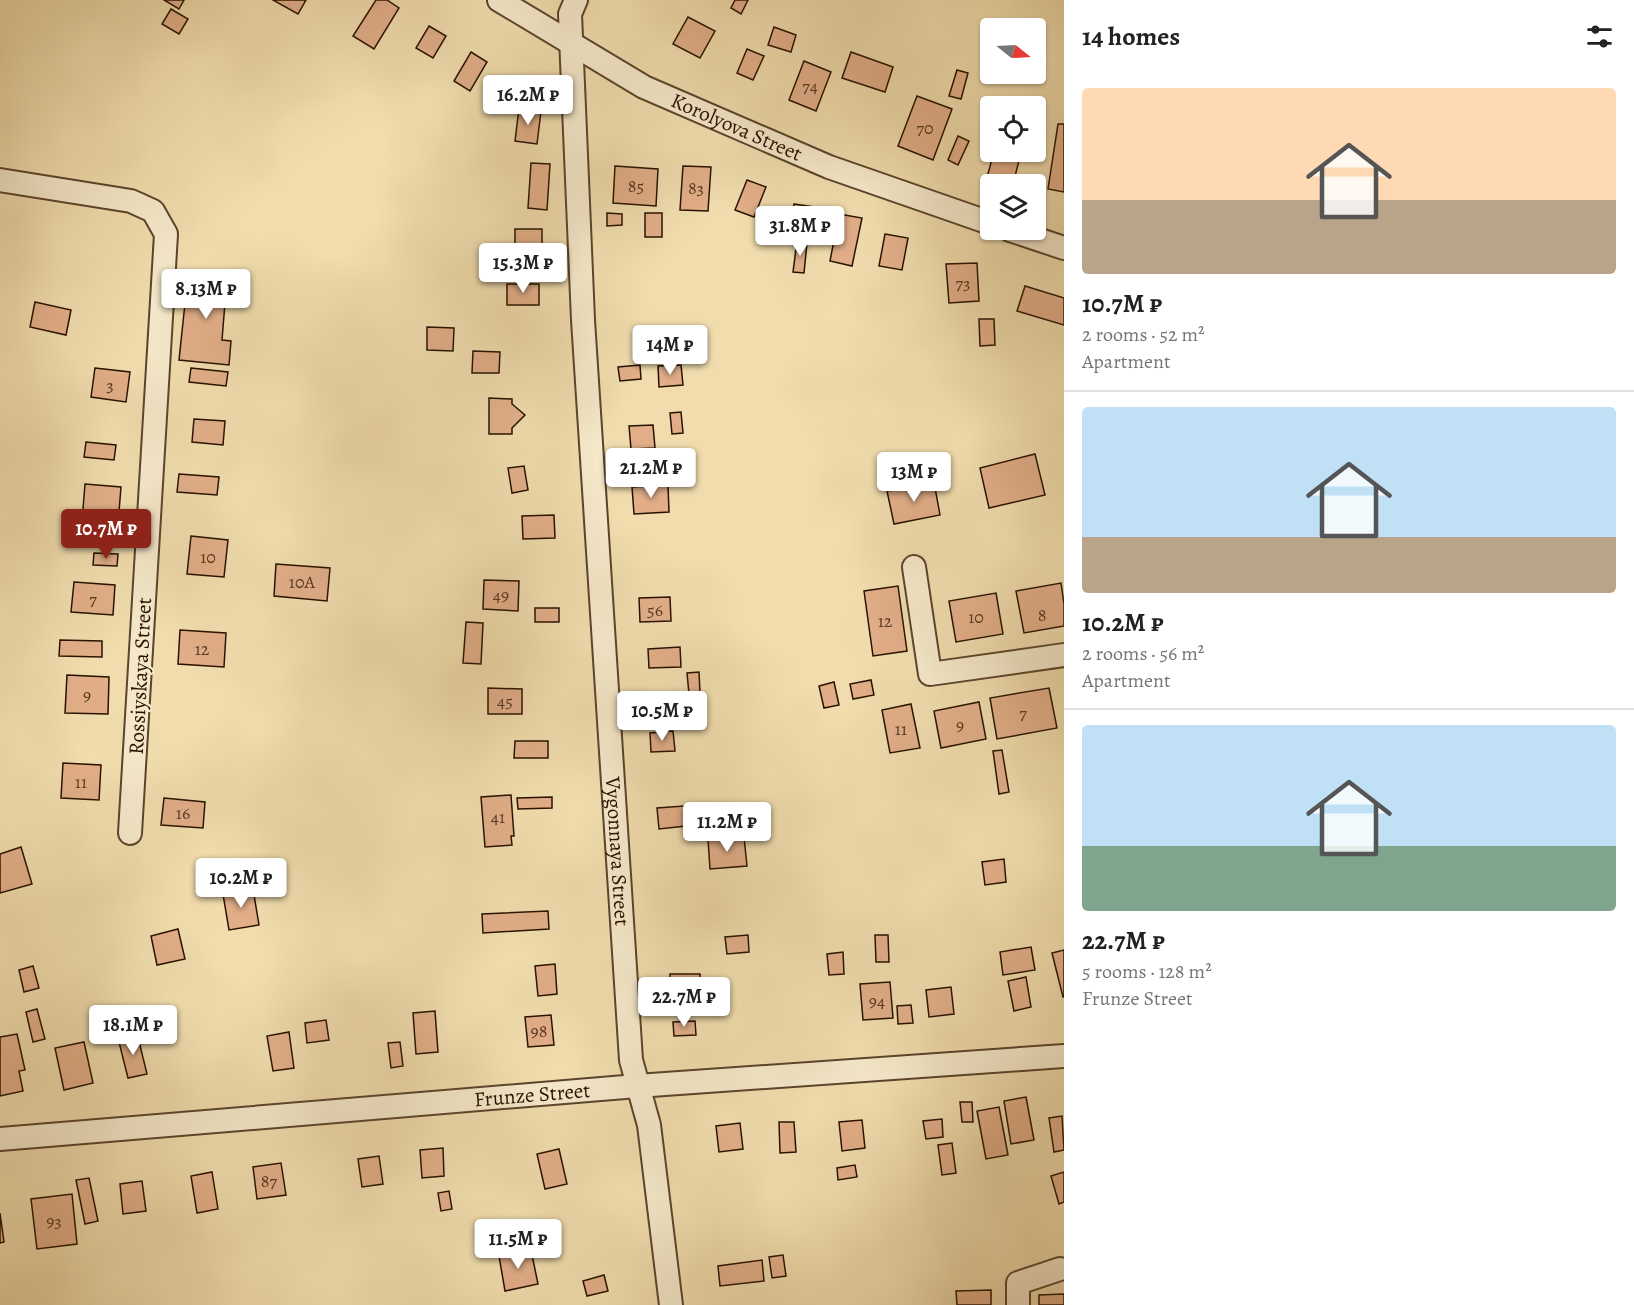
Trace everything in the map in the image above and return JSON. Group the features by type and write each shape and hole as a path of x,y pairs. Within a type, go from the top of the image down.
{"street":[{"name":"Korolyova Street","path":"499,0 644,87 829,167 980,220"},
{"name":"Vygonnaya Street","path":"576,0 570,14 583,320 631,1060 649,1125 671,1305"},
{"name":"Rossiyskaya Street","path":"0,180 131,201 153,211 166,234 130,833"},
{"path":"1040,240 1064,248"},
{"path":"914,567 930,674 1064,655"},
{"name":"Frunze Street","path":"0,1139 637,1086 1064,1056"},
{"path":"1018,1305 1018,1283 1060,1269"}],"building":[{"path":"164,0 184,0 179,9"},
{"path":"273,0 306,0 298,14"},
{"path":"376,0 387,0 399,8 374,49 353,36"},
{"path":"735,0 748,0 741,14 731,8"},
{"path":"171,9 188,19 179,34 162,24"},
{"path":"688,17 715,31 700,58 673,44"},
{"path":"429,26 446,36 433,58 416,48"},
{"path":"774,27 796,35 791,52 768,45"},
{"path":"747,49 764,56 753,80 737,73"},
{"path":"471,52 487,62 470,91 454,81"},
{"path":"851,52 893,67 885,92 842,78"},
{"path":"804,61 831,72 816,111 789,100"},
{"path":"957,70 968,73 961,99 949,96"},
{"path":"917,96 952,109 933,160 898,146"},
{"path":"519,108 541,111 537,144 515,141"},
{"path":"1058,124 1064,124 1064,192 1048,189"},
{"path":"958,136 969,141 958,165 948,160"},
{"path":"991,162 1019,162 1016,174 988,174"},
{"path":"531,163 550,164 547,210 528,208"},
{"path":"615,166 658,169 656,206 613,203"},
{"path":"683,166 711,167 708,211 680,210"},
{"path":"747,180 766,187 754,217 735,210"},
{"path":"794,204 814,207 809,238 789,235"},
{"path":"607,213 622,214 622,225 607,226"},
{"path":"645,213 662,213 662,237 645,237"},
{"path":"839,214 862,218 852,266 830,261"},
{"path":"515,229 542,229 542,251 515,251"},
{"path":"885,234 908,238 902,270 879,266"},
{"path":"797,241 807,243 804,273 793,272"},
{"path":"977,263 979,301 949,303 946,264"},
{"path":"515,264 515,277 496,277 496,265"},
{"path":"188,275 236,280 233,304 225,303 222,340 231,341 229,365 179,360"},
{"path":"507,284 539,284 539,305 507,305"},
{"path":"1025,286 1064,298 1064,325 1017,311"},
{"path":"35,302 71,310 66,335 30,327"},
{"path":"979,319 994,319 995,345 980,346"},
{"path":"427,327 454,328 453,351 427,350"},
{"path":"473,351 500,352 499,373 472,373"},
{"path":"640,365 641,379 620,381 618,367"},
{"path":"681,365 683,385 659,387 658,366"},
{"path":"95,368 130,372 126,402 91,397"},
{"path":"191,368 228,372 226,386 189,382"},
{"path":"489,398 512,399 512,404 525,415 512,428 512,434 489,434"},
{"path":"681,412 683,433 672,434 670,413"},
{"path":"194,419 225,421 223,445 192,442"},
{"path":"653,425 655,448 631,449 629,426"},
{"path":"86,442 116,445 114,460 84,457"},
{"path":"1035,454 1045,495 989,508 980,468"},
{"path":"524,466 528,490 512,493 508,468"},
{"path":"179,474 219,477 217,495 177,492"},
{"path":"934,482 940,515 894,524 887,491"},
{"path":"85,484 121,487 118,524 82,521"},
{"path":"668,485 669,512 634,514 632,487"},
{"path":"554,515 555,538 523,539 522,516"},
{"path":"191,536 228,540 224,577 187,574"},
{"path":"94,553 118,554 117,566 93,565"},
{"path":"276,564 330,568 327,601 274,596"},
{"path":"484,580 519,581 518,611 483,609"},
{"path":"74,582 115,585 113,615 71,612"},
{"path":"1061,583 1064,626 1024,633 1016,591"},
{"path":"898,586 907,651 873,656 864,591"},
{"path":"996,593 1003,634 956,642 949,601"},
{"path":"670,597 671,621 640,622 639,598"},
{"path":"535,608 559,608 559,622 535,622"},
{"path":"466,622 483,623 481,664 463,663"},
{"path":"180,630 226,633 224,667 178,664"},
{"path":"60,640 102,641 102,657 59,656"},
{"path":"680,647 681,667 649,668 648,649"},
{"path":"699,672 700,693 689,694 687,673"},
{"path":"67,675 109,677 108,714 65,713"},
{"path":"871,680 874,695 853,699 850,684"},
{"path":"834,682 839,705 824,708 819,686"},
{"path":"488,688 522,689 522,714 488,714"},
{"path":"1049,688 1057,728 997,739 990,698"},
{"path":"979,702 986,739 941,748 934,711"},
{"path":"911,704 920,748 890,753 882,710"},
{"path":"673,731 675,751 651,752 650,733"},
{"path":"515,741 548,741 548,758 514,758"},
{"path":"1002,750 1009,792 999,794 993,751"},
{"path":"63,763 101,765 99,800 61,798"},
{"path":"511,795 514,836 511,836 512,845 485,847 481,797"},
{"path":"552,797 552,808 518,809 517,798"},
{"path":"164,798 205,802 203,828 161,825"},
{"path":"684,806 686,826 659,829 657,808"},
{"path":"744,837 747,866 710,869 708,839"},
{"path":"21,847 32,884 0,893 0,854"},
{"path":"1004,859 1006,882 985,885 982,862"},
{"path":"253,889 259,925 229,930 223,894"},
{"path":"548,911 549,929 483,933 482,914"},
{"path":"178,929 185,959 157,965 151,936"},
{"path":"748,935 749,952 727,954 725,937"},
{"path":"875,935 888,935 889,962 876,962"},
{"path":"1031,947 1035,970 1003,975 1000,952"},
{"path":"1064,950 1064,997 1063,997 1052,953"},
{"path":"843,952 844,974 829,975 827,954"},
{"path":"555,964 557,994 538,996 535,966"},
{"path":"33,966 39,988 24,992 19,970"},
{"path":"670,974 700,974 700,998 670,999"},
{"path":"1026,977 1031,1007 1014,1011 1008,981"},
{"path":"890,982 893,1018 863,1020 860,984"},
{"path":"951,987 954,1014 929,1017 926,990"},
{"path":"911,1005 913,1023 898,1024 897,1006"},
{"path":"121,1006 126,1023 99,1030 94,1014"},
{"path":"37,1009 45,1039 33,1042 26,1012"},
{"path":"435,1011 438,1052 416,1054 413,1013"},
{"path":"551,1015 554,1045 528,1047 525,1017"},
{"path":"326,1020 329,1040 307,1043 305,1023"},
{"path":"695,1021 696,1035 674,1036 673,1022"},
{"path":"289,1032 294,1068 273,1071 267,1036"},
{"path":"137,1033 147,1074 128,1078 118,1038"},
{"path":"17,1034 25,1070 19,1071 23,1091 0,1096 0,1037"},
{"path":"84,1042 93,1083 64,1090 55,1048"},
{"path":"400,1042 403,1066 391,1068 388,1043"},
{"path":"1026,1097 1034,1140 1011,1144 1004,1101"},
{"path":"960,1102 972,1102 973,1122 962,1122"},
{"path":"999,1107 1008,1155 986,1159 977,1111"},
{"path":"1062,1116 1064,1150 1054,1152 1049,1118"},
{"path":"942,1119 943,1137 926,1139 923,1121"},
{"path":"862,1120 865,1148 842,1151 839,1122"},
{"path":"779,1122 794,1122 796,1152 780,1153"},
{"path":"740,1123 743,1149 719,1152 716,1126"},
{"path":"952,1143 956,1173 942,1175 938,1145"},
{"path":"443,1148 444,1176 422,1178 420,1150"},
{"path":"559,1149 567,1184 545,1189 537,1154"},
{"path":"379,1156 383,1184 362,1187 358,1159"},
{"path":"281,1163 286,1195 257,1199 253,1167"},
{"path":"855,1165 857,1177 838,1180 837,1168"},
{"path":"212,1172 218,1209 197,1213 191,1176"},
{"path":"1064,1172 1064,1202 1059,1204 1051,1176"},
{"path":"89,1178 98,1221 85,1224 76,1180"},
{"path":"142,1181 146,1211 123,1214 120,1184"},
{"path":"449,1191 452,1209 441,1211 438,1193"},
{"path":"72,1194 77,1244 37,1249 31,1199"},
{"path":"0,1213 4,1242 0,1243"},
{"path":"531,1250 538,1284 505,1291 499,1256"},
{"path":"783,1255 786,1276 772,1278 769,1257"},
{"path":"762,1260 764,1281 720,1286 718,1266"},
{"path":"604,1275 608,1291 587,1296 583,1281"},
{"path":"991,1290 991,1305 957,1305 956,1291"},
{"path":"1064,1294 1064,1305 1039,1305 1039,1295"}]}
